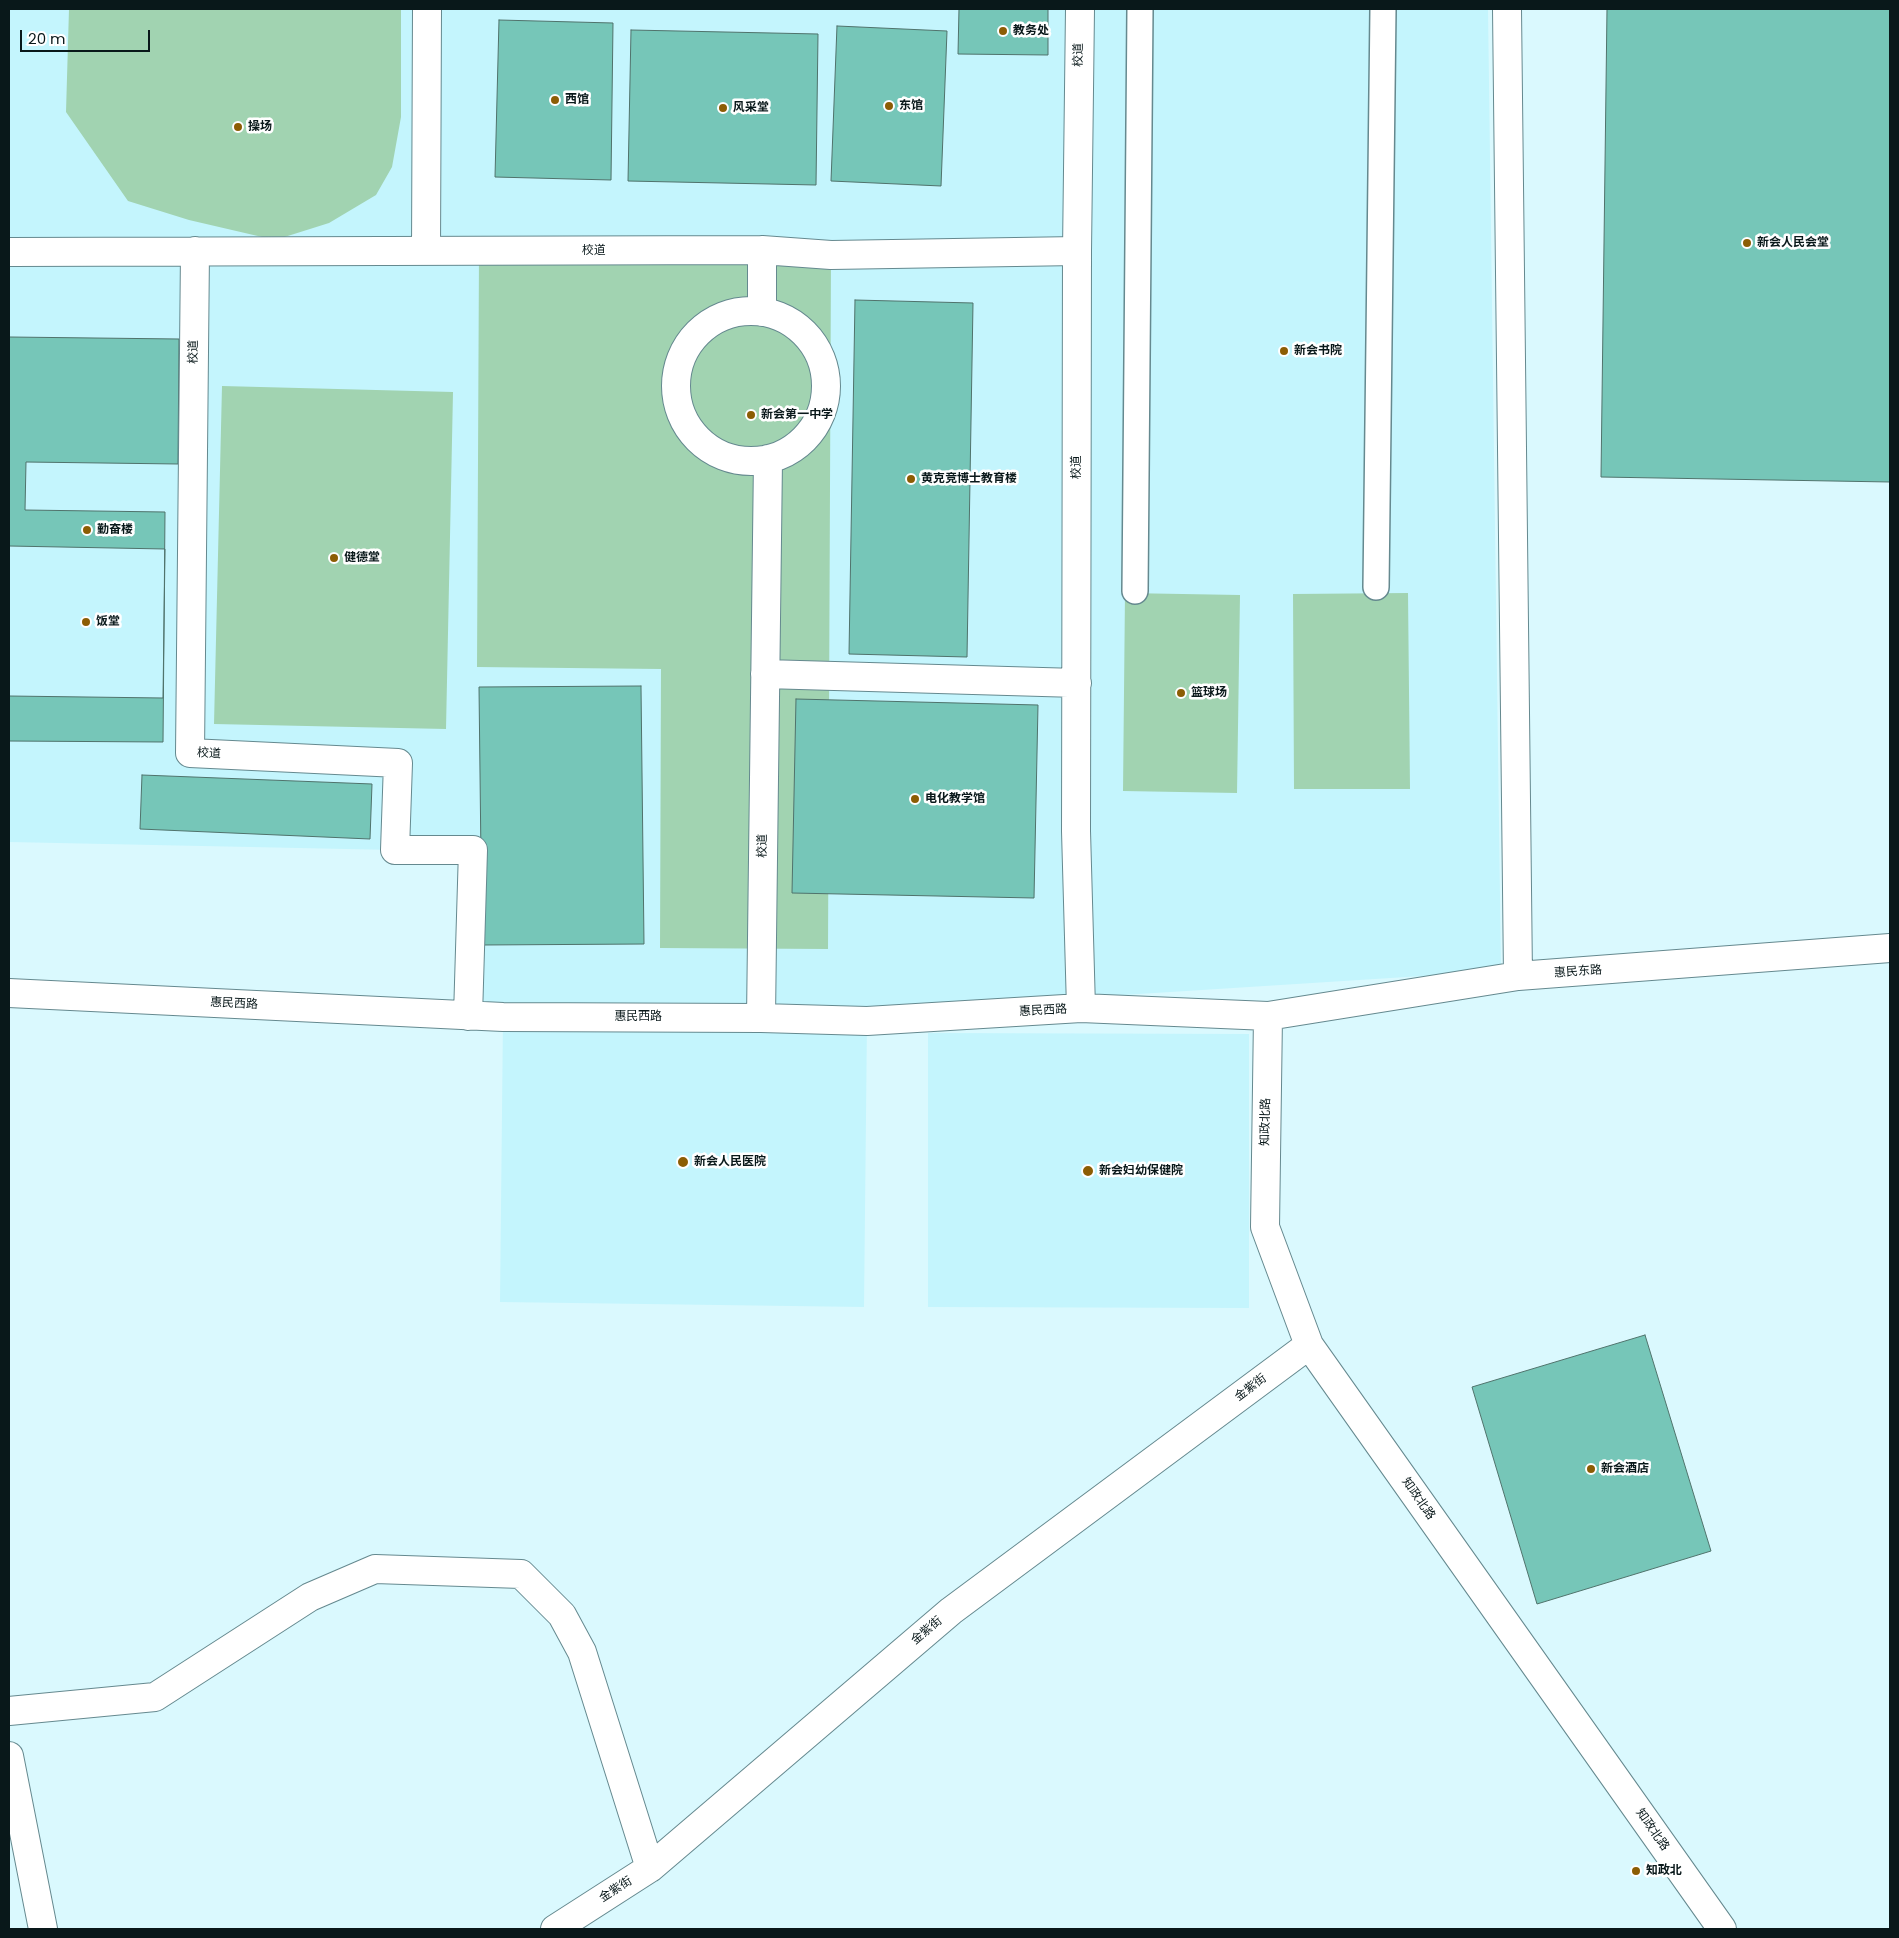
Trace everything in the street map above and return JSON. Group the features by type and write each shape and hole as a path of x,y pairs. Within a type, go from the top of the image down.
{"street":[{"path":"426,251 427,9"},
{"name":"校道","path":"1080,9 1077,251 1076,830 1080,1008"},
{"path":"1507,9 1518,976"},
{"path":"762,250 762,312"},
{"name":"校道","path":"9,252 762,250 831,255 1077,251"},
{"name":"校道","path":"195,251 190,753 398,763 395,850 473,850 468,1016"},
{"path":"737,312 762,312 788,320 808,336 822,358 827,384 823,409 811,432 792,450 768,459 744,461 722,455 701,442 686,424 678,402 676,379 682,356 694,337 712,322 737,312"},
{"name":"校道","path":"761,1018 768,459"},
{"path":"765,674 1077,683"},
{"name":"惠民东路","path":"1268,1016 1518,976 1890,948"},
{"name":"惠民西路","path":"9,993 468,1016 761,1018 866,1021 1080,1008 1268,1016"},
{"name":"知政北路","path":"1268,1016 1265,1227 1310,1345 1722,1929"},
{"name":"金紫街","path":"555,1929 650,1868 951,1611 1310,1345"},
{"path":"9,1712 155,1698 310,1598 375,1569 521,1574 562,1615 582,1652 650,1868"},
{"path":"9,1756 43,1929"}],"lane":[{"path":"1136,590 1140,9"},
{"path":"1376,587 1383,9"}],"shaded area":[{"name":"新会第一中学","path":"9,9 1488,9 1501,971 761,1018 867,1021 864,1307 500,1302 503,1017 468,1016 472,850 9,842"},
{"name":"新会妇幼保健院","path":"928,1033 1249,1034 1249,1308 928,1307"}],"green space":[{"name":"操场","path":"69,9 401,9 401,117 392,167 376,195 329,223 275,240 189,220 128,201 66,112"},
{"path":"479,252 831,255 828,949 660,948 661,669 477,667"},
{"name":"健德堂","path":"222,386 453,392 446,729 214,724"},
{"name":"篮球场","path":"1125,593 1240,595 1237,793 1123,791"},
{"path":"1408,593 1410,789 1294,789 1293,594"}],"building":[{"name":"教务处","path":"959,9 1048,9 1048,55 958,54"},
{"name":"新会人民会堂","path":"1607,9 1890,9 1890,482 1601,477"},
{"name":"西馆","path":"499,20 613,23 611,180 495,177"},
{"name":"东馆","path":"837,26 947,31 941,186 831,181"},
{"name":"风采堂","path":"631,30 818,34 816,185 628,181"},
{"name":"黄克竞博士教育楼","path":"855,300 973,303 967,657 849,654"},
{"name":"勤奋楼","path":"9,337 179,339 178,464 26,462 25,510 165,512 163,742 9,741"},
{"name":"饭堂","path":"9,546 165,549 163,698 9,696"},
{"path":"641,686 644,944 482,945 479,687"},
{"name":"电化教学馆","path":"796,699 1038,705 1034,898 792,893"},
{"path":"142,775 372,784 370,839 140,829"},
{"name":"新会酒店","path":"1645,1335 1711,1551 1537,1604 1472,1387"}],"place":[{"name":"教务处","path":"1003,31"},
{"name":"西馆","path":"555,100"},
{"name":"东馆","path":"889,106"},
{"name":"风采堂","path":"723,108"},
{"name":"操场","path":"238,127"},
{"name":"新会人民会堂","path":"1747,243"},
{"name":"新会书院","path":"1284,351"},
{"name":"新会第一中学","path":"751,415"},
{"name":"黄克竞博士教育楼","path":"911,479"},
{"name":"勤奋楼","path":"87,530"},
{"name":"健德堂","path":"334,558"},
{"name":"饭堂","path":"86,622"},
{"name":"篮球场","path":"1181,693"},
{"name":"电化教学馆","path":"915,799"},
{"name":"新会人民医院","path":"683,1162"},
{"name":"新会妇幼保健院","path":"1088,1171"},
{"name":"新会酒店","path":"1591,1469"},
{"name":"知政北","path":"1636,1871"}]}
